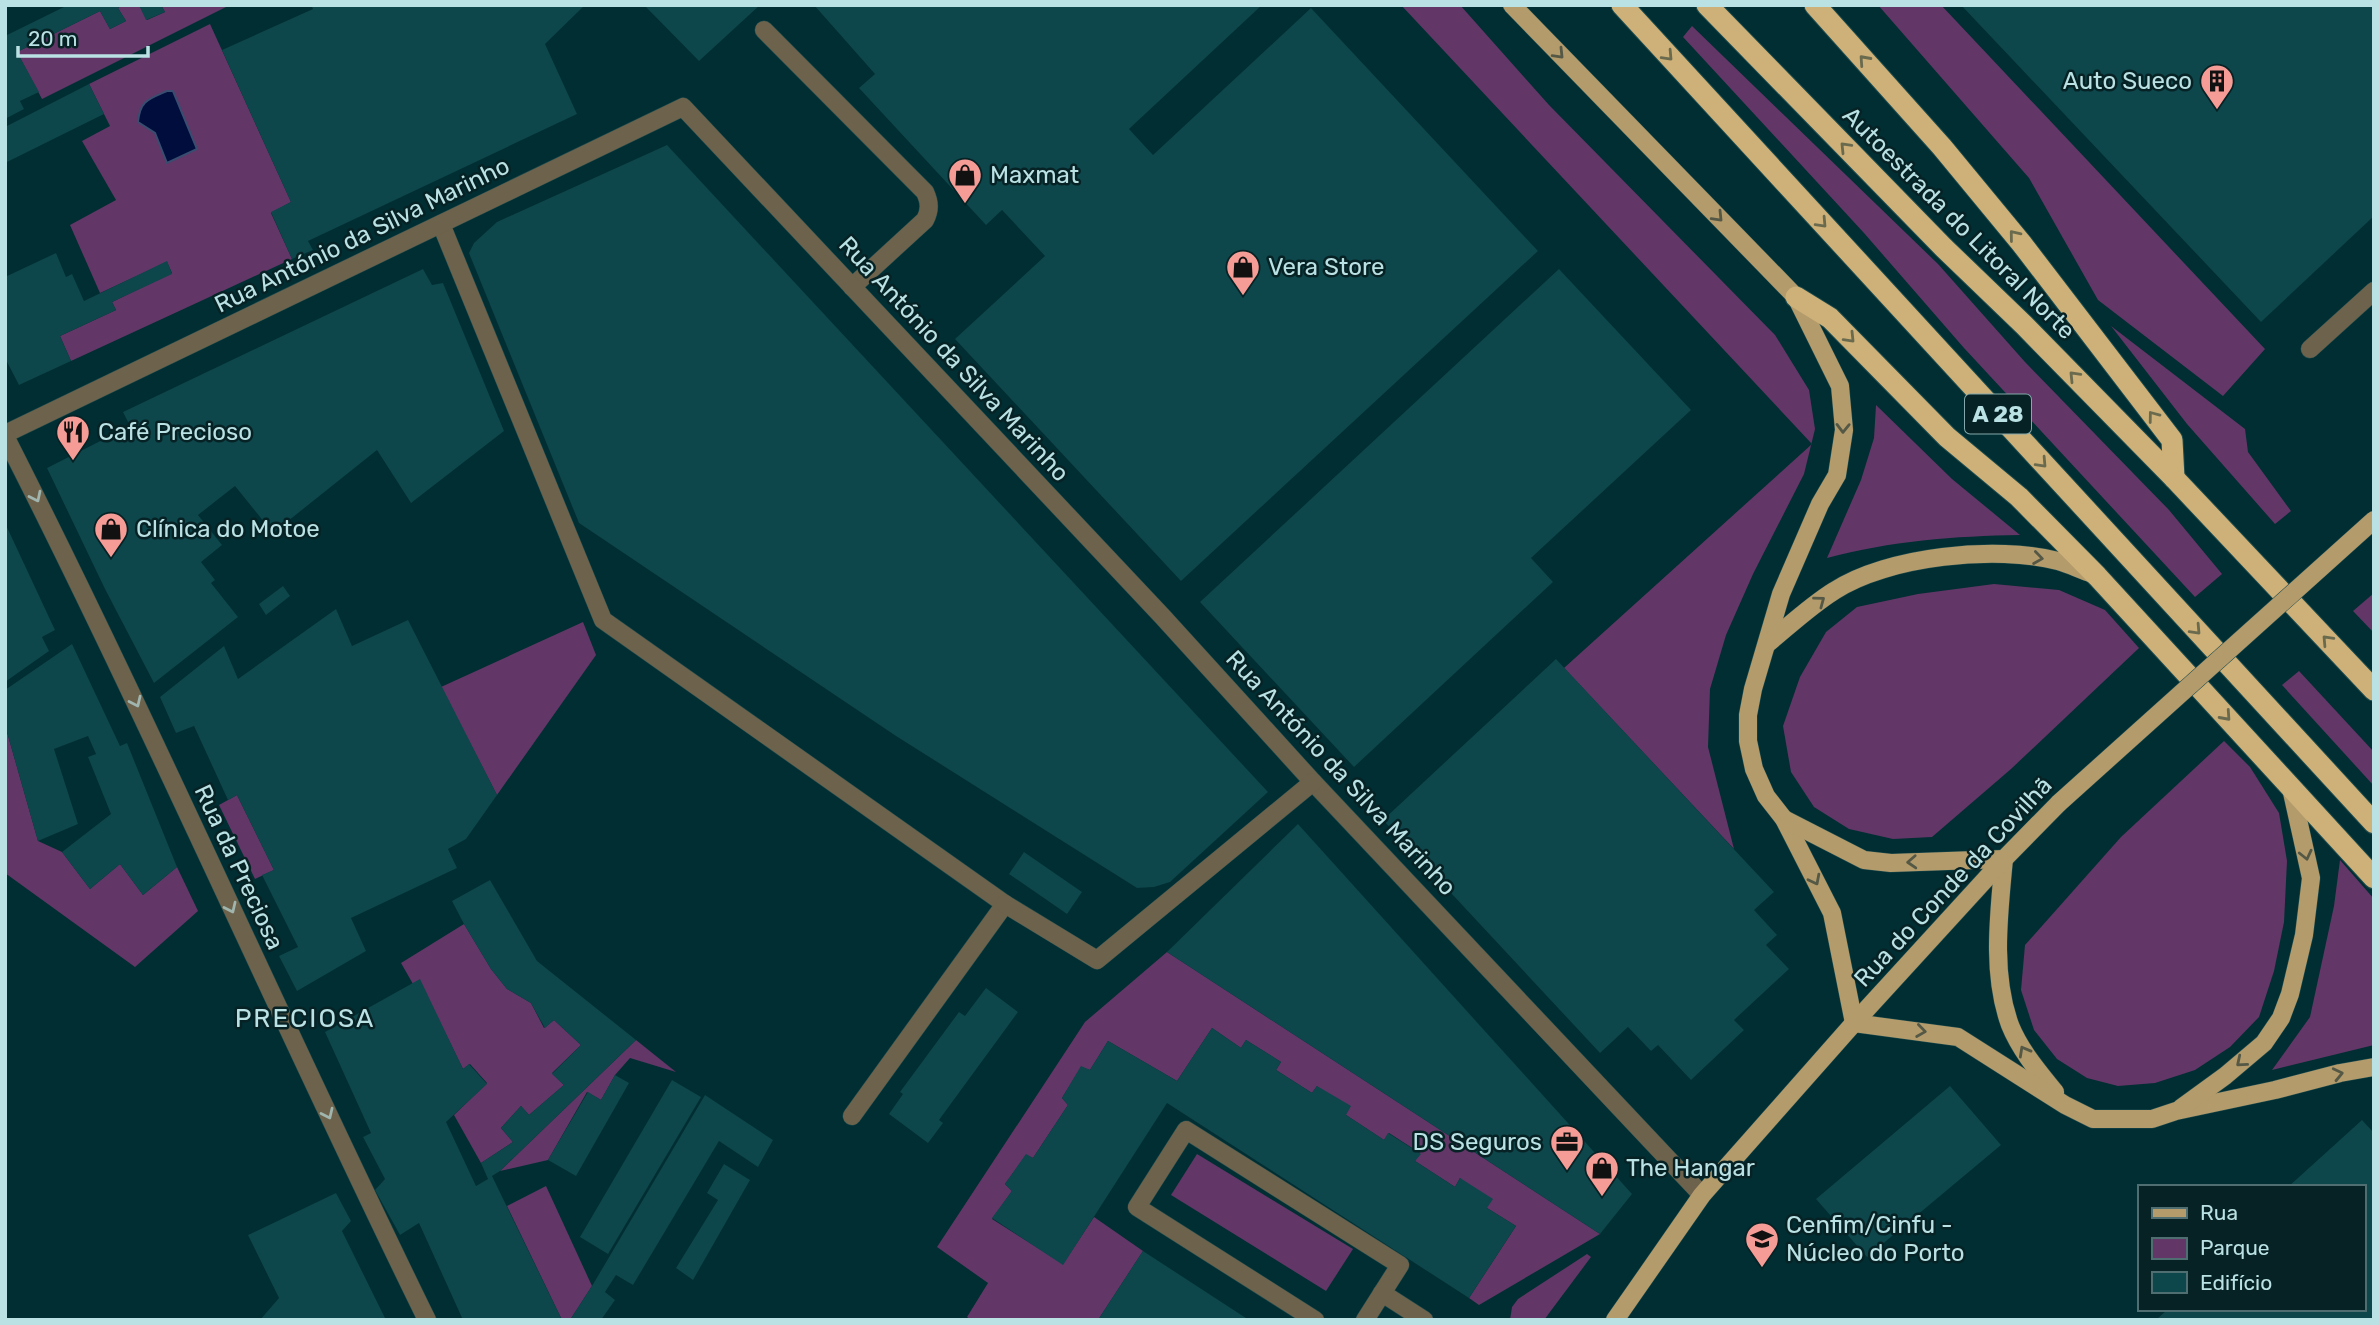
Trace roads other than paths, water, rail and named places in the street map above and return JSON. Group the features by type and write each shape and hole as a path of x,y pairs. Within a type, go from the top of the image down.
{"highway":[{"name":"A 28","path":"1622,5 2374,824"},
{"name":"Autoestrada do Litoral Norte","path":"1707,5 2174,478 2374,690"},
{"path":"1815,5 1942,147 2022,244 2172,440 2174,478"},
{"path":"1796,297 1830,318 1947,437 2018,497 2097,576 2374,878"}],"main road":[{"path":"1512,5 1796,297 1840,386 1844,430 1837,475 1820,504 1781,594 1753,689 1748,715 1748,741 1754,769 1766,796 1784,819 1832,913 1854,1023 1958,1037 2065,1105 2092,1119 2152,1119 2176,1111 2374,1067"},
{"name":"Rua do Conde da Covilhã","path":"1615,1320 1702,1195 2004,859 2059,803 2374,520"},
{"path":"1767,644 1836,589 1876,570 1918,560 1960,555 2014,555 2057,561 2097,576"},
{"path":"2176,1111 2225,1076 2263,1043 2281,1018 2290,994 2304,935 2311,878 2291,788"},
{"path":"1784,819 1864,860 1891,863 2004,859 1998,944 2000,981 2010,1025 2028,1059 2065,1105"}],"street":[{"path":"764,30 925,192 929,202 929,212 925,220 852,287"},
{"name":"Rua António da Silva Marinho","path":"5,435 683,107 1702,1195"},
{"path":"441,224 603,620 1005,904 1097,960 1313,782"},
{"path":"2310,349 2374,291"},
{"name":"Rua da Preciosa","path":"5,435 111,648 222,889 427,1320"},
{"path":"852,1116 1005,904"},
{"path":"1315,1320 1137,1207 1186,1130 1400,1265 1365,1320"},
{"path":"1382,1293 1424,1320"}],"place":[{"name":"Auto Sueco","path":"2217,111"},
{"name":"Maxmat","path":"965,205"},
{"name":"Vera Store","path":"1243,297"},
{"name":"Café Precioso","path":"73,462"},
{"name":"Clínica do Motoe","path":"111,559"},
{"name":"DS Seguros","path":"1567,1172"},
{"name":"The Hangar","path":"1602,1198"},
{"name":"Cenfim/Cinfu - Núcleo do Porto","path":"1762,1269"}],"district":[{"name":"PRECIOSA","path":"305,1018"}]}
